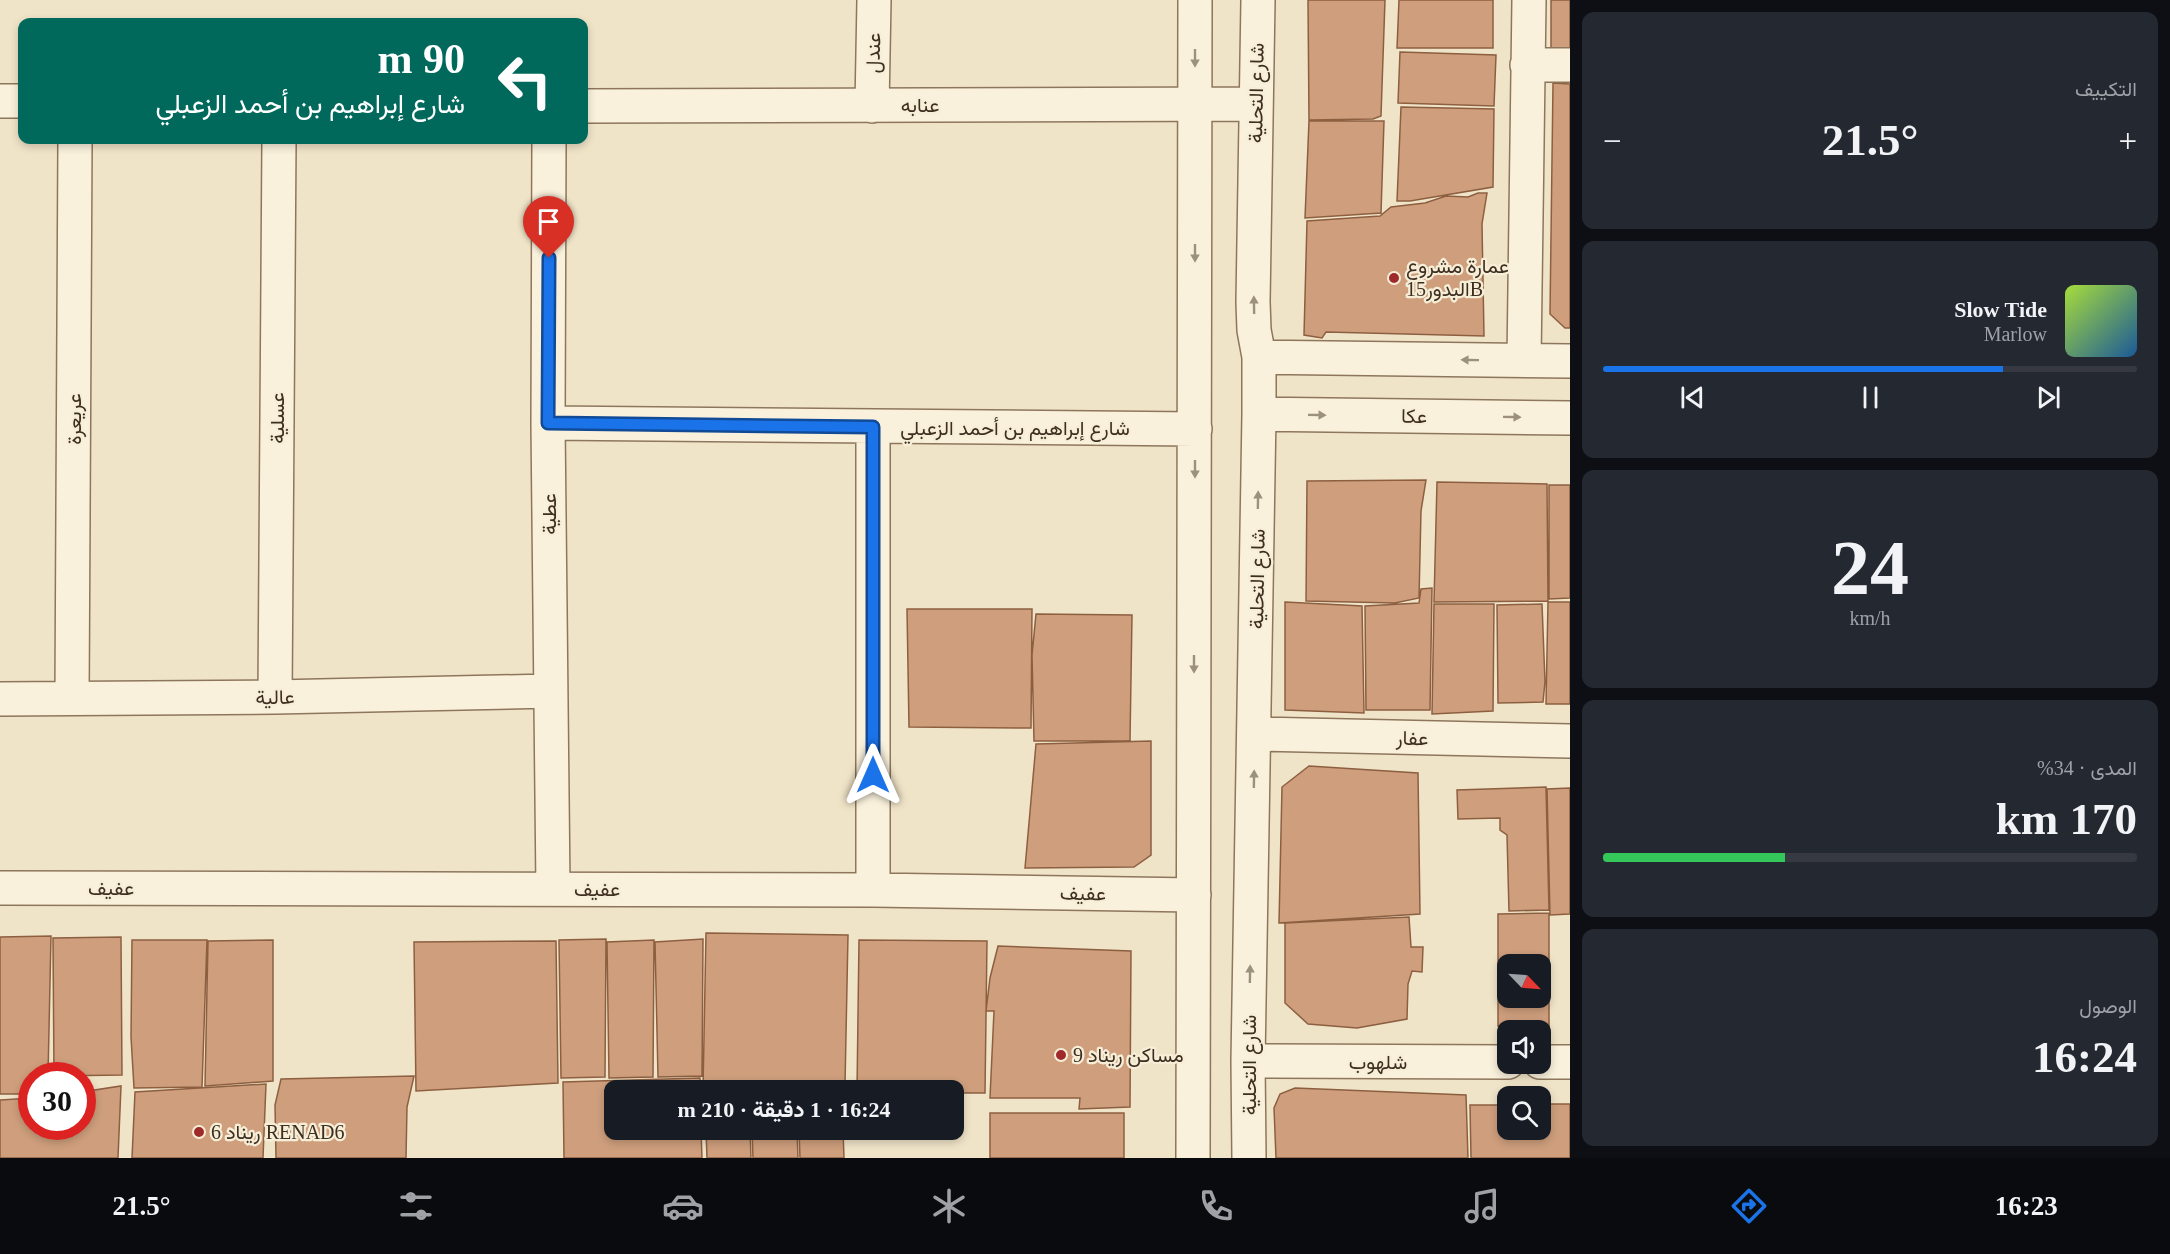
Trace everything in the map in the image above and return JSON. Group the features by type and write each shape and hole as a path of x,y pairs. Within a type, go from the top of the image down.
{"street":[{"name":"عندل","path":"872,106 874,0"},
{"path":"1193,1158 1195,0"},
{"name":"شارع التحلية","path":"1249,1158 1248,1061 1259,414 1259,357 1254,330 1258,0"},
{"path":"1524,360 1529,0"},
{"path":"1527,65 1570,65"},
{"path":"0,100 18,101"},
{"name":"عنابه","path":"588,106 1256,104"},
{"name":"عريعرة","path":"72,698 75,144"},
{"name":"عسلية","path":"275,697 279,144"},
{"name":"عطية","path":"549,144 548,423 553,889"},
{"path":"1259,357 1570,361"},
{"name":"عكا","path":"1259,414 1570,418"},
{"name":"شارع إبراهيم بن أحمد الزعبلي","path":"548,423 1195,429"},
{"path":"873,427 873,890"},
{"name":"عالية","path":"0,699 275,697 550,691"},
{"name":"عفار","path":"1255,734 1570,741"},
{"name":"عفيف","path":"0,888 873,890 1194,895"},
{"name":"شلهوب","path":"1248,1061 1497,1062"},
{"path":"1551,1062 1570,1062"}],"building":[{"path":"1308,0 1385,0 1381,116 1373,119 1309,120"},
{"path":"1399,0 1493,0 1493,48 1397,48"},
{"path":"1551,0 1570,0 1570,50 1551,50"},
{"path":"1400,52 1496,55 1494,106 1398,103"},
{"path":"1553,83 1570,84 1570,328 1565,328 1550,314"},
{"path":"1401,107 1494,109 1493,187 1410,201 1397,201"},
{"path":"1309,121 1384,121 1381,213 1305,218"},
{"name":"عمارة مشروع البدور15B","path":"1478,193 1487,193 1482,224 1484,336 1326,332 1322,338 1304,335 1307,221 1380,216 1391,207 1425,203 1446,196 1468,197"},
{"path":"1426,480 1421,511 1419,598 1395,603 1306,601 1307,481"},
{"path":"1437,482 1547,484 1548,601 1434,602"},
{"path":"1549,485 1570,485 1570,598 1549,599"},
{"path":"1432,588 1430,710 1366,710 1365,606 1419,603 1421,589"},
{"path":"1285,602 1362,606 1364,713 1285,710"},
{"path":"1548,602 1570,602 1570,704 1546,704"},
{"path":"1434,604 1494,604 1493,711 1432,714"},
{"path":"1542,604 1545,682 1543,702 1498,703 1497,605"},
{"path":"907,609 1032,609 1031,728 909,727"},
{"path":"1036,614 1132,615 1130,741 1034,741 1032,655"},
{"path":"1151,741 1151,855 1134,867 1025,868 1036,744"},
{"path":"1309,766 1418,773 1420,914 1279,923 1282,787"},
{"path":"1546,787 1549,910 1509,911 1507,835 1500,830 1500,818 1458,819 1457,790"},
{"path":"1570,788 1570,914 1550,915 1547,789"},
{"path":"1549,913 1549,954 1498,954 1498,914"},
{"path":"1409,917 1411,947 1423,947 1422,972 1412,971 1408,984 1407,1019 1357,1028 1308,1024 1285,1003 1285,923"},
{"path":"706,933 848,935 845,1080 703,1080"},
{"path":"51,936 48,1062 18,1062 18,1094 0,1094 0,937"},
{"path":"121,937 122,1075 96,1075 96,1062 54,1062 53,938"},
{"path":"606,939 605,1077 561,1078 559,940"},
{"path":"703,939 702,1076 658,1077 655,942"},
{"path":"132,940 207,940 202,1087 134,1088 131,1037"},
{"path":"273,940 273,1081 205,1086 208,941"},
{"path":"654,940 653,1077 609,1078 607,942"},
{"path":"859,940 987,941 985,1093 964,1093 964,1080 857,1080"},
{"path":"556,941 558,1083 416,1091 414,942"},
{"name":"مساكن ريناد 9","path":"998,946 1131,951 1130,1107 1079,1109 1080,1098 990,1098 994,1011 986,1011 990,978"},
{"path":"1498,1008 1549,1008 1549,1020 1498,1020"},
{"path":"414,1076 407,1107 406,1158 276,1158 275,1105 281,1079"},
{"path":"700,1078 700,1080 632,1080"},
{"path":"604,1081 604,1140 701,1140 702,1158 564,1158 563,1082"},
{"name":"ريناد 6 RENAD6","path":"266,1084 263,1158 132,1158 135,1092"},
{"path":"121,1086 118,1158 0,1158 0,1100 18,1099 18,1140 96,1140 96,1090"},
{"path":"1295,1088 1466,1095 1468,1158 1276,1158 1274,1108 1280,1094"},
{"path":"1551,1104 1570,1104 1570,1158 1471,1158 1470,1105 1497,1105 1497,1140 1551,1140"},
{"path":"990,1113 1124,1113 1124,1158 990,1158"},
{"path":"706,1140 750,1140 751,1158 707,1158"},
{"path":"752,1140 797,1140 798,1158 753,1158"},
{"path":"799,1140 843,1140 844,1158 800,1158"}],"place":[{"name":"عمارة مشروع البدور15B","path":"1394,278"},
{"name":"مساكن ريناد 9","path":"1061,1055"},
{"name":"ريناد 6 RENAD6","path":"199,1132"}],"route":[{"path":"549,258 548,423 873,427 873,775"}]}
